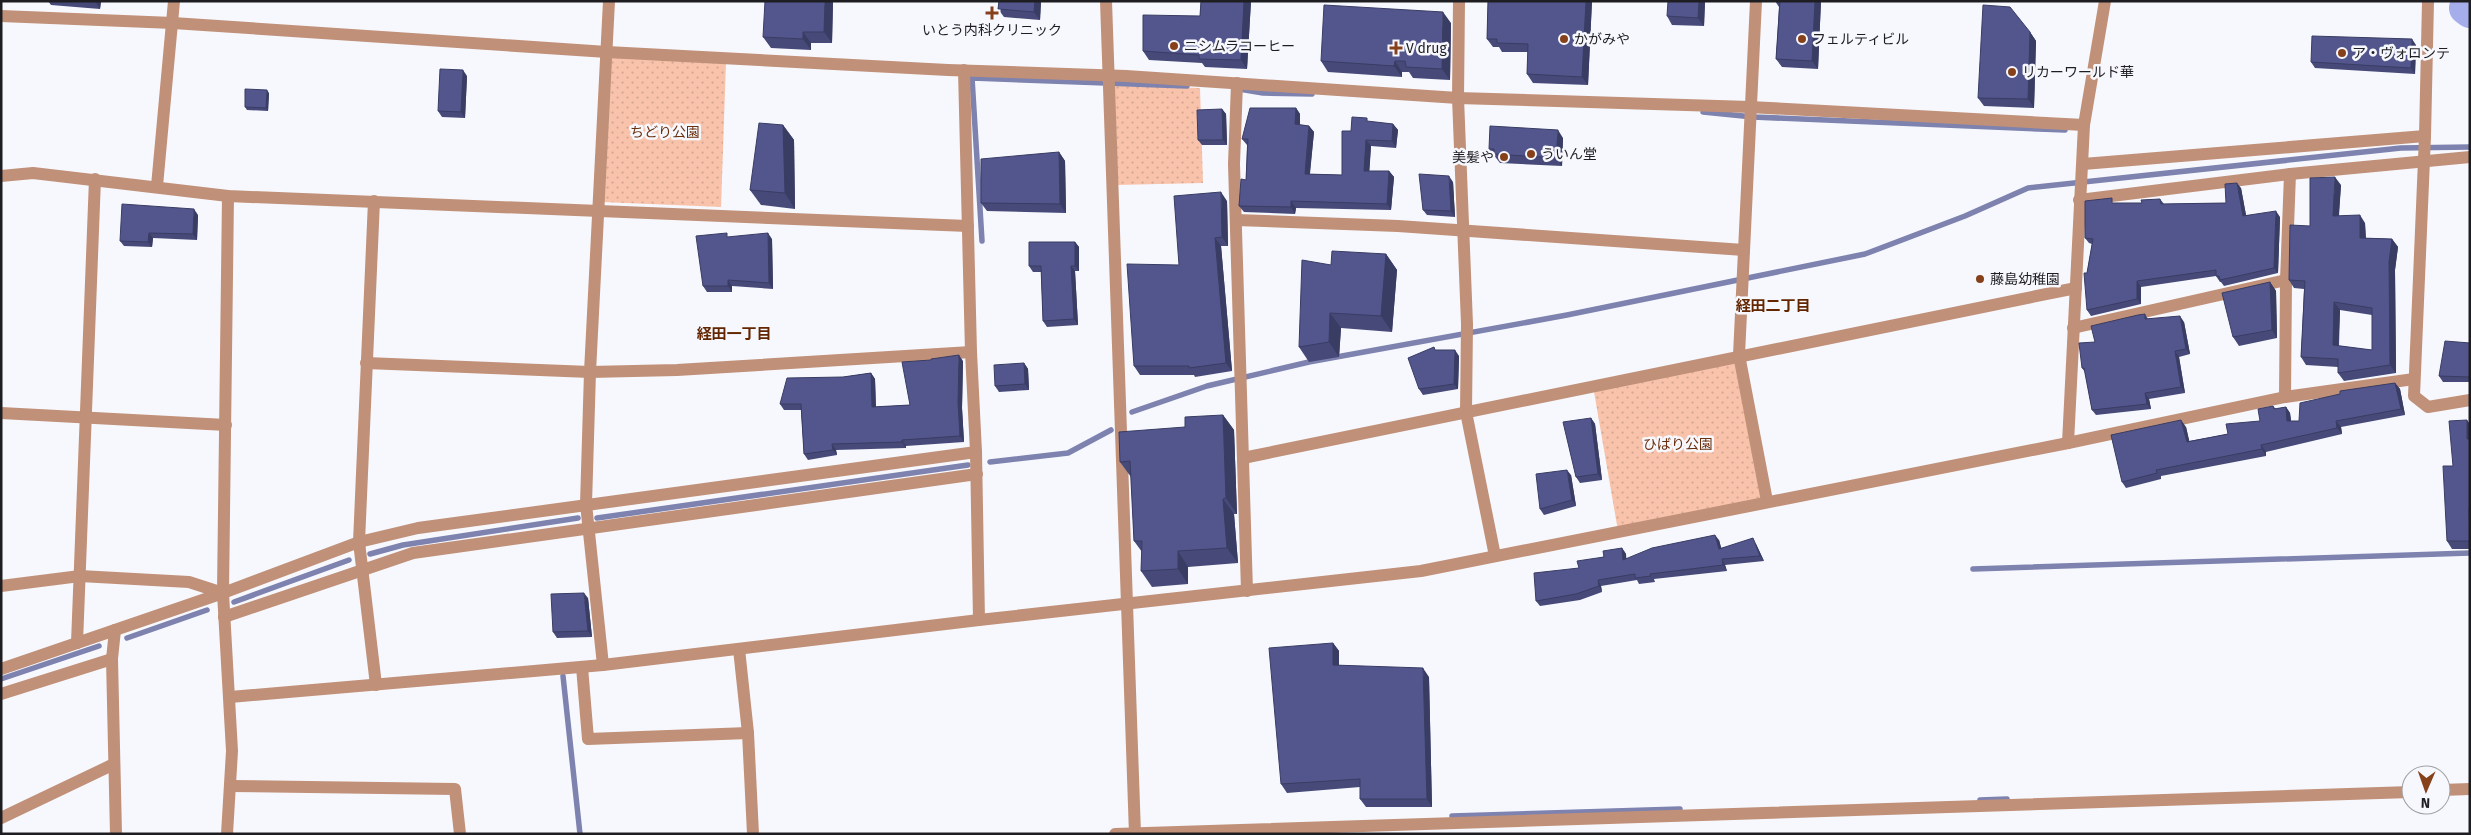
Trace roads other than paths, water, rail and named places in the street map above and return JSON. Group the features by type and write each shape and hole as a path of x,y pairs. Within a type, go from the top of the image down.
{"street":[{"path":"157,186 174,1"},
{"path":"603,665 586,504 590,372 609,1"},
{"path":"1106,1 1128,605 1134,833"},
{"path":"1459,1 1458,98 1468,324 1466,412 1495,556"},
{"path":"1756,1 1738,355 1767,502"},
{"path":"2068,444 2084,125 2105,1"},
{"path":"2428,1 2425,136 2414,396 2428,406 2470,400"},
{"path":"1,16 173,23 607,52 964,70 1109,75 1458,98 1750,107 2084,125"},
{"path":"964,70 971,352 977,474 979,620"},
{"path":"1237,83 1234,164 1247,591"},
{"path":"2083,164 2425,136"},
{"path":"2079,200 2290,174 2470,157"},
{"path":"1,176 33,172 228,196 968,226"},
{"path":"2285,398 2286,280 2290,174"},
{"path":"77,643 95,179"},
{"path":"227,834 232,751 222,593 228,196"},
{"path":"374,201 359,542 376,684"},
{"path":"1236,220 1464,230 1744,250"},
{"path":"2073,328 2286,280"},
{"path":"1243,458 1738,355 2076,288"},
{"path":"366,364 590,372 687,370 971,352"},
{"path":"230,697 603,665 979,620 1128,605 1421,571 2068,444 2285,398 2414,379"},
{"path":"1,413 226,425"},
{"path":"1,669 222,593 359,542 418,528 976,452"},
{"path":"224,617 362,568 413,553 589,530 977,474"},
{"path":"1,586 80,576 188,582 222,593"},
{"path":"115,630 112,659 116,834"},
{"path":"739,649 748,733 753,834"},
{"path":"1,694 112,659"},
{"path":"582,667 588,739 748,733"},
{"path":"1,818 114,764"},
{"path":"230,786 455,789 460,834"},
{"path":"2451,790 2470,790"},
{"path":"1115,834 2401,792"}],"waterway":[{"path":"2466,8 2470,11"},
{"path":"982,241 972,78 1187,86"},
{"path":"1239,89 1263,93 1312,94"},
{"path":"1703,112 1753,117 2065,130"},
{"path":"1132,412 1207,386 1309,362 1567,315 1865,254 1965,216 2028,188 2401,148 2470,147"},
{"path":"990,462 1068,453 1111,430"},
{"path":"597,518 968,465"},
{"path":"370,554 403,545 578,518"},
{"path":"1973,569 2470,553"},
{"path":"234,602 349,560"},
{"path":"127,638 207,610"},
{"path":"1,679 99,646"},
{"path":"563,676 580,834"},
{"path":"1980,800 2007,799"},
{"path":"1452,816 1680,809"}],"place":[{"name":"いとう内科クリニック","path":"992,13"},
{"name":"かがみや","path":"1564,39"},
{"name":"フェルティビル","path":"1802,39"},
{"name":"ニシムラコーヒー","path":"1174,46"},
{"name":"V drug","path":"1396,48"},
{"name":"ア・ヴォロンテ","path":"2342,53"},
{"name":"リカーワールド華","path":"2012,72"},
{"name":"ういん堂","path":"1531,154"},
{"name":"美髪や","path":"1504,157"},
{"name":"藤島幼稚園","path":"1980,279"}],"district":[{"name":"経田二丁目","path":"1773,306"},
{"name":"経田一丁目","path":"734,334"}],"park label":[{"name":"ちどり公園","path":"665,132"},
{"name":"ひばり公園","path":"1678,444"}]}
